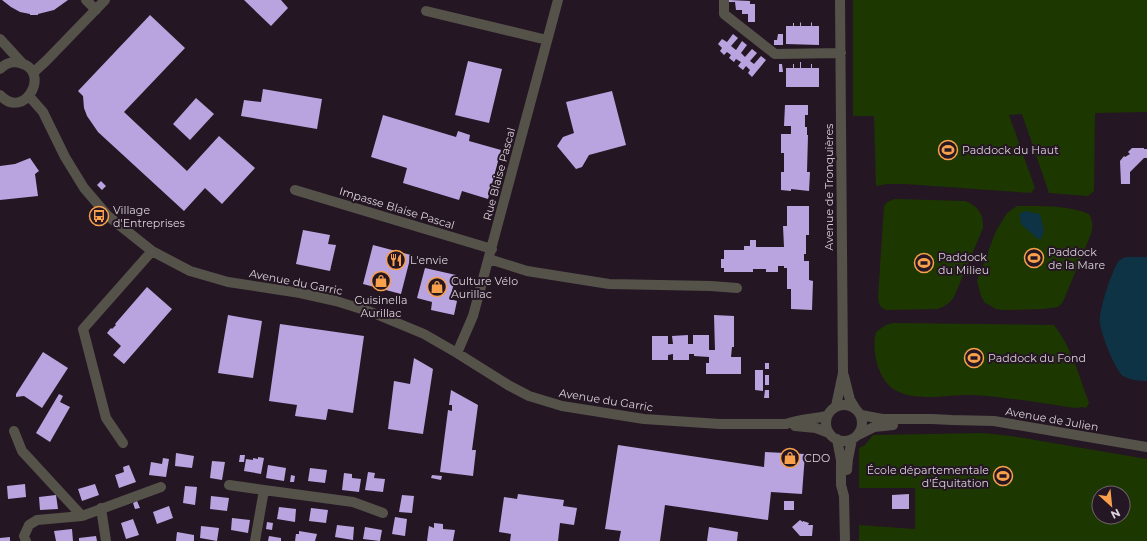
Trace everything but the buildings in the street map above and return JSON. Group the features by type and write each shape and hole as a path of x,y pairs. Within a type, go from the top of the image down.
{"street":[{"path":"86,0 96,10"},
{"path":"32,73 47,60 105,0"},
{"name":"Rue Blaise Pascal","path":"457,353 473,316 558,0"},
{"path":"724,0 724,14 775,54 840,52"},
{"name":"Avenue de Tronquières","path":"836,406 843,373 840,0"},
{"path":"426,11 547,40"},
{"path":"0,39 22,63 28,67 35,81 34,89 29,96 23,100 16,102 1,99"},
{"path":"0,65 16,62 22,63"},
{"name":"Avenue du Garric","path":"29,96 43,112 65,157 84,188 108,216 152,250 190,271 228,282 315,296 372,312 424,334 508,385 529,396 562,406 644,419 720,424 786,424 816,428 833,436"},
{"name":"Impasse Blaise Pascal","path":"295,190 492,249"},
{"path":"123,443 106,418 83,329 152,250"},
{"path":"489,259 527,271 609,284 737,288"},
{"name":"Avenue de Tronquières","path":"843,373 846,379 850,400 858,411"},
{"path":"844,496 847,486 848,459 855,437 862,425 858,411 846,405 836,406 827,416 827,428 833,436 841,460 841,485 844,496 845,541"},
{"name":"Avenue de Julien","path":"858,411 882,419 932,418 994,421 1147,447"},
{"name":"Avenue du Garric","path":"786,424 793,421 805,421 827,416"},
{"name":"Avenue de Julien","path":"855,437 874,427 884,425 932,424 952,420"},
{"path":"14,431 22,451 82,516"},
{"path":"833,436 842,441 855,437"},
{"path":"229,485 353,502 384,513"},
{"path":"26,541 24,536 28,525 37,520 82,516 161,487"},
{"path":"255,541 264,490"},
{"path":"101,508 106,541"}],"green space":[{"path":"853,0 1147,0 1147,112 1095,113 1094,191 1088,196 1049,193 1022,114 1009,115 1035,188 1031,193 905,184 887,184 876,186 874,116 853,116"},
{"name":"Paddock du Milieu","path":"895,199 965,201 977,208 981,215 983,228 954,297 949,303 942,307 937,309 886,310 879,304 878,298 884,206 887,202"},
{"name":"Paddock de la Mare","path":"1017,206 1045,206 1072,209 1089,214 1092,224 1091,234 1063,302 1058,307 1043,309 996,309 985,303 981,296 977,281 996,231 1007,213"},
{"name":"Paddock du Fond","path":"893,323 1054,325 1066,343 1089,403 1086,408 1075,408 1024,400 972,395 924,397 897,391 890,387 885,381 875,356 874,348 876,332 886,325"},
{"name":"École départementale d'Équitation","path":"983,433 1011,436 1147,459 1147,541 859,541 859,525 915,529 915,488 859,488 859,448 865,445 873,435"}],"water":[{"path":"1025,211 1040,214 1044,231 1041,239 1038,239 1021,224 1019,214"},
{"path":"1126,257 1147,257 1147,381 1123,376 1116,367 1109,351 1100,323 1103,301 1112,274 1118,262"}],"place":[{"name":"Paddock du Haut","path":"948,150"},
{"name":"Village d'Entreprises","path":"99,216"},
{"name":"Paddock de la Mare","path":"1034,258"},
{"name":"L'envie","path":"396,260"},
{"name":"Paddock du Milieu","path":"924,263"},
{"name":"Cuisinella Aurillac","path":"381,281"},
{"name":"Culture Vélo Aurillac","path":"437,287"},
{"name":"Paddock du Fond","path":"974,358"},
{"name":"CDO","path":"790,458"},
{"name":"École départementale d'Équitation","path":"1003,476"}]}
